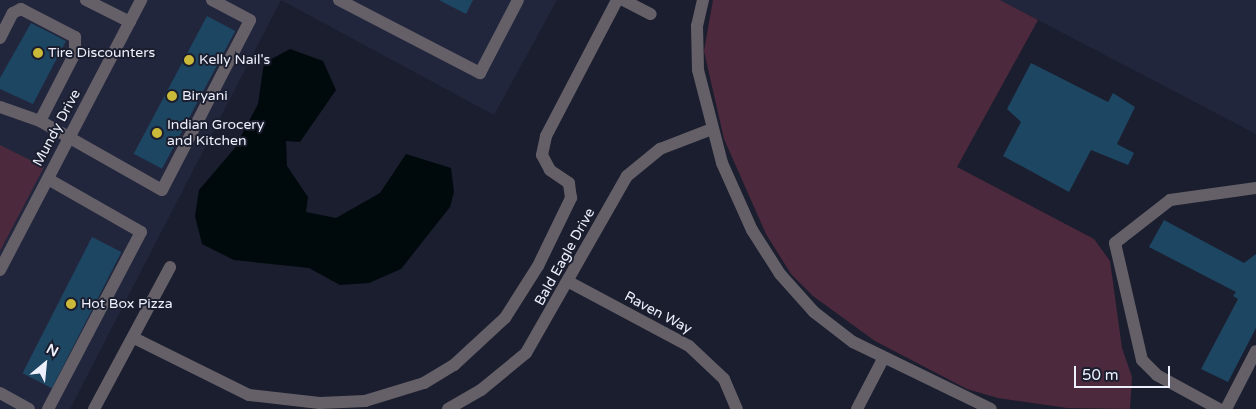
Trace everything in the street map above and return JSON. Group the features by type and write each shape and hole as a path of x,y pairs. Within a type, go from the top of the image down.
{"street":[{"path":"86,0 130,22"},
{"name":"Mundy Drive","path":"0,270 141,0"},
{"path":"0,107 40,122 162,190 250,20 212,0"},
{"path":"340,0 480,73 518,0"},
{"path":"134,338 249,395 320,403 365,401 424,383 454,365 505,318 538,266 571,198 569,183 550,170 542,155 546,136 617,0"},
{"path":"623,0 651,14"},
{"path":"703,0 697,53 712,129 738,201 780,274 832,327 883,359 991,409"},
{"path":"0,38 13,13 21,9 75,37 75,53 40,122"},
{"name":"Bald Eagle Drive","path":"448,409 481,390 526,353 569,282 627,176 660,148 712,129"},
{"path":"48,179 140,232 48,409"},
{"path":"1219,409 1157,375 1142,360 1115,243 1170,200 1256,188"},
{"path":"94,409 134,338 170,267"},
{"name":"Raven Way","path":"569,282 689,346 724,379 737,409"},
{"path":"1226,409 1256,351"},
{"path":"857,409 883,359"},
{"path":"0,393 30,409"}],"shaded area":[{"path":"0,0 281,0 70,409 0,409"},
{"path":"281,0 557,0 494,115"},
{"path":"713,0 1000,0 1038,20 957,167 1094,239 1110,261 1122,348 1132,377 1130,409 1067,408 998,398 967,389 875,341 813,296 791,274 766,234 724,139 704,51"},
{"path":"1000,0 1256,0 1256,134 1038,20"},
{"path":"290,49 323,61 336,90 300,142 286,141 287,166 308,197 306,212 336,218 380,193 406,154 451,168 454,192 450,207 401,269 369,283 340,285 309,268 234,260 202,244 195,216 199,190 234,149 258,104 264,63"},
{"path":"0,145 44,167 0,251"}],"building":[{"path":"439,0 473,0 466,14"},
{"path":"207,16 235,31 162,169 134,154"},
{"name":"Tire Discounters","path":"31,23 66,41 33,104 0,89 0,78"},
{"path":"1031,63 1108,102 1113,93 1135,107 1117,144 1134,153 1128,165 1091,150 1069,192 1003,156 1021,122 1007,109"},
{"path":"1164,220 1244,263 1256,254 1256,328 1228,382 1201,369 1238,299 1233,296 1236,292 1149,247"},
{"path":"92,237 121,252 52,388 23,373"}],"place":[{"name":"Tire Discounters","path":"38,53"},
{"name":"Kelly Nail's","path":"189,60"},
{"name":"Biryani","path":"172,96"},
{"name":"Indian Grocery and Kitchen","path":"157,133"},
{"name":"Hot Box Pizza","path":"71,304"}]}
